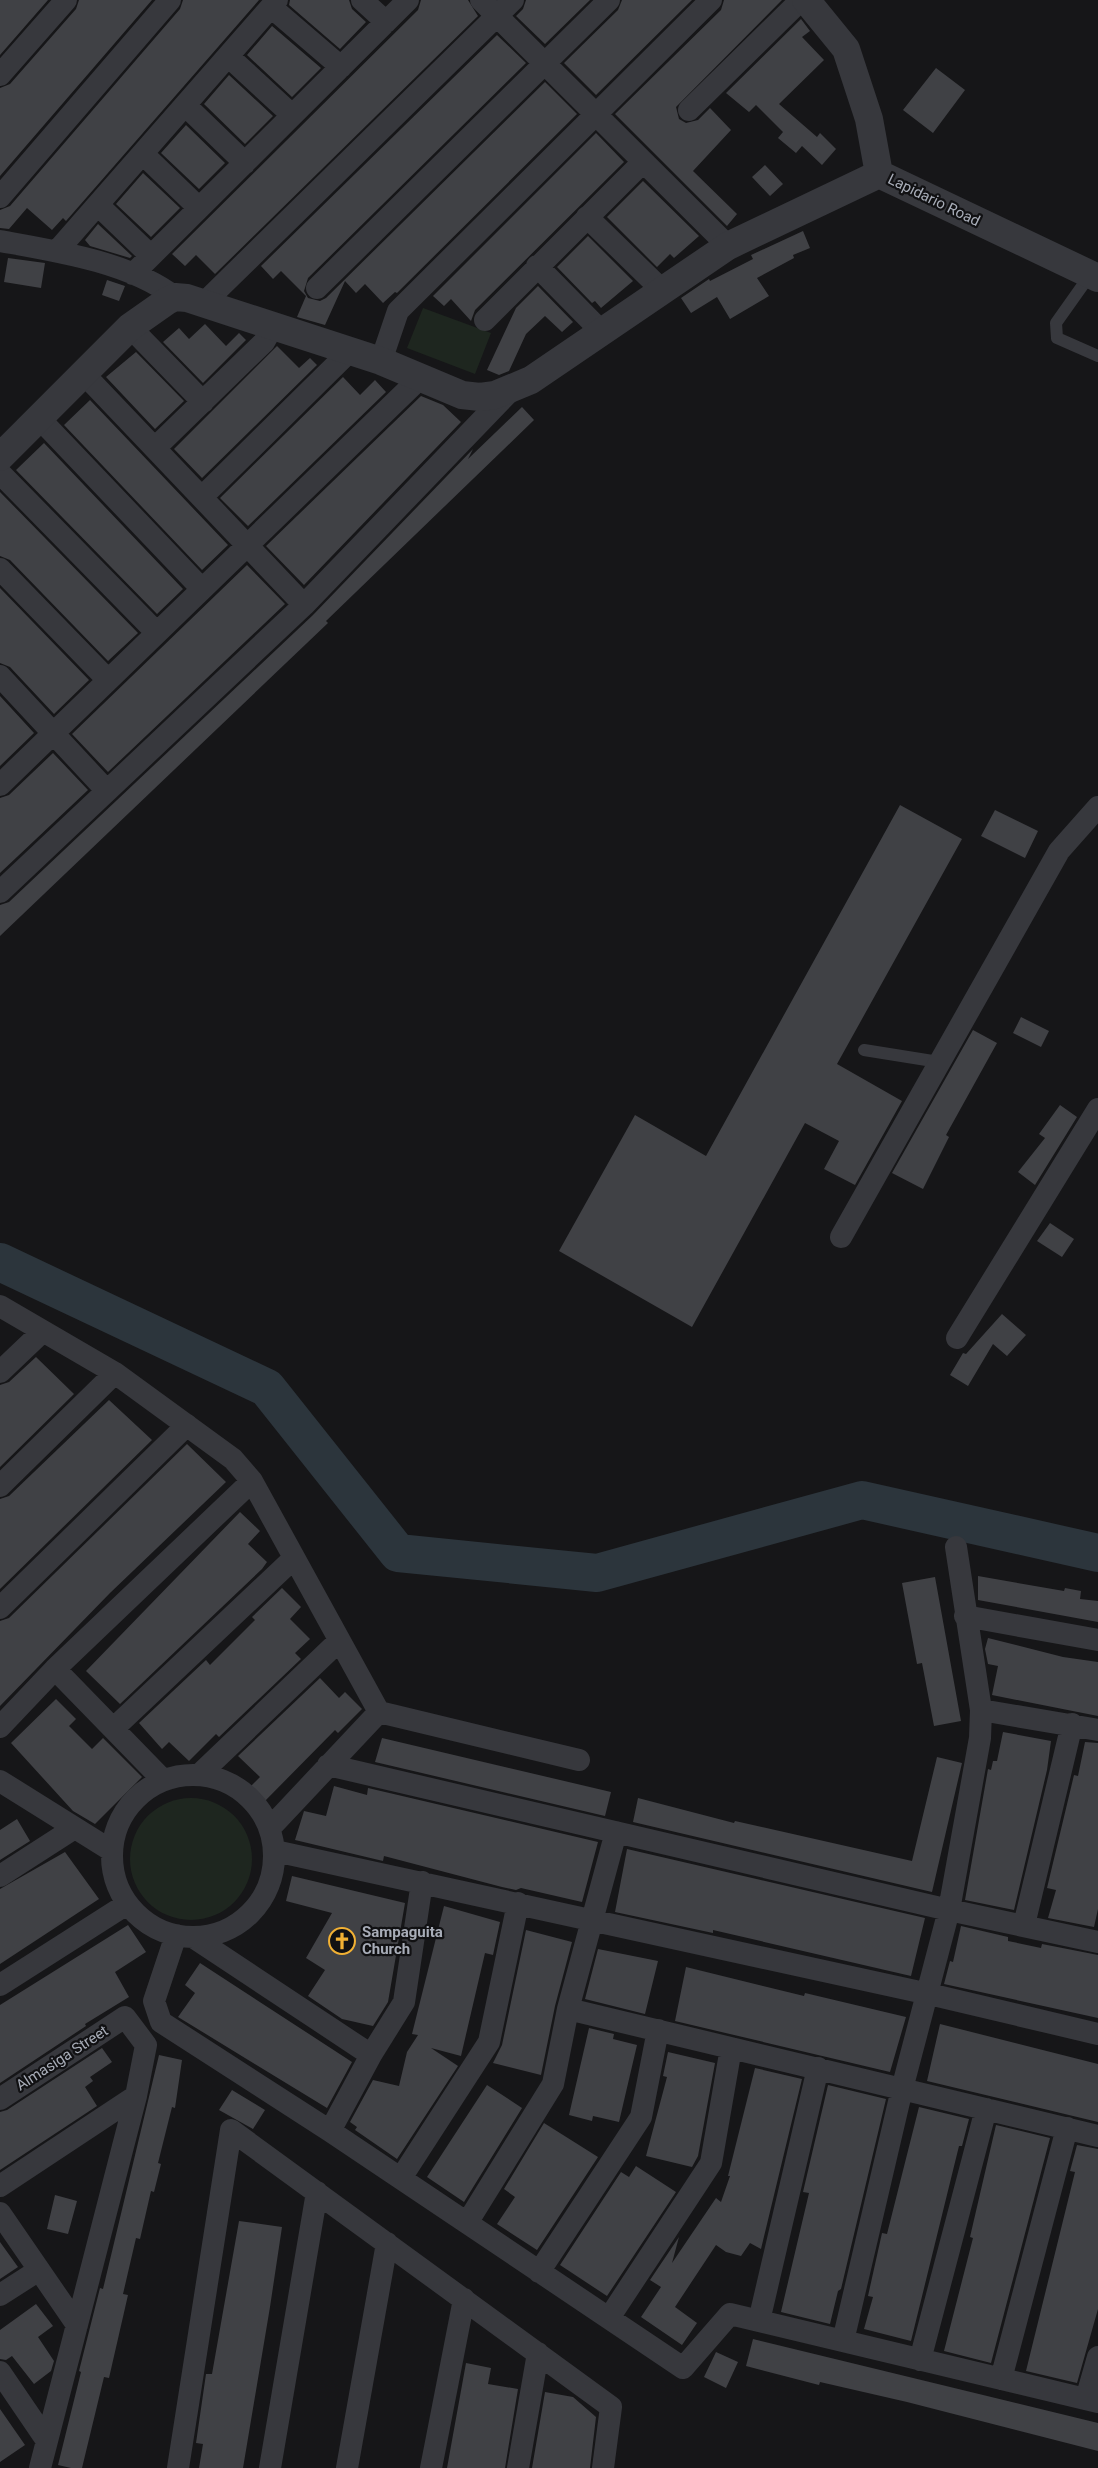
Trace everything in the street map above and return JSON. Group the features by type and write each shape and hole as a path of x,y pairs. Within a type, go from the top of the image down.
{"street":[{"path":"0,75 66,0"},
{"path":"0,197 170,0"},
{"path":"362,0 386,22"},
{"path":"133,274 408,0"},
{"path":"317,288 609,0"},
{"path":"381,361 398,311 711,0"},
{"path":"689,110 804,0"},
{"name":"Lapidario Road","path":"804,0 846,49 869,119 879,174 1094,277"},
{"path":"57,251 274,3 341,67"},
{"path":"204,303 498,5 546,62 728,246"},
{"path":"228,56 292,116"},
{"path":"185,105 244,163"},
{"path":"142,154 199,208"},
{"path":"485,320 643,162"},
{"path":"0,241 57,251 133,274 175,297 204,303 381,361 419,379 462,395 480,398 512,389 531,380 661,289 728,246 879,174"},
{"path":"98,205 151,256"},
{"path":"587,217 661,289"},
{"path":"537,266 602,332"},
{"path":"0,457 130,327 175,297"},
{"path":"156,447 264,342 273,326"},
{"path":"130,327 203,402"},
{"path":"202,497 349,352"},
{"path":"83,373 249,544 304,605"},
{"path":"2,778 54,733 419,379"},
{"path":"0,892 304,605 512,389"},
{"path":"39,418 201,588"},
{"path":"0,473 156,632"},
{"path":"0,568 108,680"},
{"path":"0,676 107,791"},
{"path":"841,1237 1059,852 1098,807"},
{"path":"957,1338 1098,1109"},
{"path":"0,1306 115,1372 233,1459 252,1481 379,1712 579,1760"},
{"path":"0,1372 43,1331"},
{"path":"0,1486 115,1372"},
{"path":"0,1608 187,1425"},
{"path":"0,1727 55,1669 252,1481"},
{"path":"843,2341 902,2088 929,1994 949,1910 980,1738 981,1710 964,1616 956,1547"},
{"path":"114,1728 293,1558"},
{"path":"964,1616 1098,1640"},
{"path":"200,1774 339,1641"},
{"path":"55,1669 163,1780"},
{"path":"981,1710 1098,1730"},
{"path":"270,1828 379,1712"},
{"path":"1024,1925 1072,1724"},
{"path":"328,1765 949,1910 1098,1942"},
{"path":"185,1936 219,1933 242,1920 261,1901 268,1885 275,1851 270,1828 259,1807 243,1791 223,1779 200,1774 181,1775 163,1780 137,1797 119,1822 111,1851 115,1879 127,1904 149,1924 185,1936 371,2055"},
{"path":"0,1781 111,1851"},
{"path":"0,1876 73,1828"},
{"path":"467,2223 553,2084 568,2008 616,1832"},
{"path":"275,1851 929,1994 1098,2034"},
{"path":"330,2131 371,2055 404,2002 422,1882"},
{"path":"401,2178 489,2042 518,1903"},
{"path":"0,1985 127,1904"},
{"path":"185,1936 154,2001 161,2022 401,2178 683,2368 730,2314 1092,2401 1098,2357"},
{"path":"568,2008 1098,2136"},
{"name":"Almasiga Street","path":"0,2099 125,2017 146,2045 136,2096"},
{"path":"539,2272 641,2117 658,2030"},
{"path":"609,2318 711,2163 731,2048"},
{"path":"759,2321 818,2068"},
{"path":"0,2186 136,2096"},
{"path":"40,2468 136,2096"},
{"path":"920,2360 986,2109"},
{"path":"1001,2379 1067,2128"},
{"path":"178,2468 231,2130 611,2406 603,2468"},
{"path":"270,2468 317,2192"},
{"path":"0,2213 76,2325"},
{"path":"347,2468 387,2243"},
{"path":"0,2295 39,2270"},
{"path":"431,2468 464,2299"},
{"path":"518,2468 538,2353"},
{"path":"0,2372 46,2441"}],"lane":[{"path":"1094,277 1056,323 1057,338 1098,356"},
{"path":"864,1050 939,1062"}],"shaded area":[{"path":"423,308 491,333 475,374 407,348"},
{"path":"191,1798 214,1803 225,1808 234,1816 242,1825 247,1836 252,1859 247,1882 242,1893 234,1902 225,1910 214,1915 191,1920 168,1915 157,1910 148,1902 140,1893 135,1882 130,1859 135,1836 140,1825 148,1816 157,1808 168,1803"}],"building":[{"path":"0,0 48,0 0,55"},
{"path":"79,0 152,0 0,176 0,88 10,84 76,9"},
{"path":"183,0 259,0 66,221 63,218 52,230 27,208 9,229 0,228 0,210 10,206 180,9"},
{"path":"290,0 349,0 352,9 366,22 340,49 289,5"},
{"path":"421,0 468,0 478,16 215,274 196,255 185,266 172,254 418,10"},
{"path":"526,0 590,0 545,44 516,16 523,9"},
{"path":"622,0 692,0 596,95 564,63 618,10"},
{"path":"724,0 782,0 676,107 679,119 686,123 698,120 710,108 731,130 693,171 737,214 727,226 615,114 721,10"},
{"path":"801,19 810,31 802,37 824,60 779,104 817,137 820,133 836,149 822,165 802,146 796,153 778,138 783,132 756,105 749,112 726,93"},
{"path":"272,26 321,68 292,97 247,55"},
{"path":"497,35 526,63 308,278 304,291 308,298 320,301 326,298 545,82 577,114 397,293 395,292 383,303 365,284 356,293 345,281 325,325 297,317 306,296 281,271 273,279 261,266"},
{"path":"936,68 965,90 933,133 903,110"},
{"path":"229,75 273,116 245,144 204,104"},
{"path":"186,125 225,163 199,189 161,153"},
{"path":"596,133 624,162 475,310 471,321 451,299 444,306 433,296"},
{"path":"765,165 783,184 770,196 752,177"},
{"path":"143,173 180,208 151,237 116,204"},
{"path":"643,181 699,236 674,258 670,254 657,267 607,217"},
{"path":"98,224 132,256 130,258 90,246 85,240"},
{"path":"803,231 810,248 793,255 794,258 757,278 769,296 730,319 717,297 691,313 681,298 709,279 710,281 753,259 751,255"},
{"path":"588,236 633,281 601,308 595,301 592,303 557,267"},
{"path":"8,258 45,263 41,288 4,282"},
{"path":"107,280 125,286 119,301 102,295"},
{"path":"538,286 573,322 562,332 545,316 526,334 509,371 499,375 487,370 516,308"},
{"path":"205,324 226,346 239,333 246,340 203,383 163,342 179,328 189,339"},
{"path":"277,346 299,368 310,358 317,365 202,478 174,449"},
{"path":"136,352 184,401 155,429 106,377"},
{"path":"343,377 360,395 375,380 386,392 248,526 220,498"},
{"path":"421,396 443,405 461,422 304,585 266,546"},
{"path":"90,400 228,545 202,570 64,425"},
{"path":"522,407 534,420 326,621 328,623 0,936 0,905 9,902 313,615 473,449 468,459"},
{"path":"44,443 183,589 157,614 16,470"},
{"path":"0,492 138,633 108,661 10,560 0,556"},
{"path":"247,565 285,604 108,772 72,734"},
{"path":"0,588 89,680 54,714 10,667 0,663"},
{"path":"0,696 34,733 0,766"},
{"path":"53,753 88,790 0,873 0,798 9,795"},
{"path":"900,805 962,839 837,1064 902,1101 855,1185 824,1169 839,1141 805,1123 692,1327 559,1251 635,1115 706,1156"},
{"path":"995,810 1038,831 1025,858 981,836"},
{"path":"1021,1017 1049,1031 1041,1047 1013,1033"},
{"path":"973,1030 997,1043 946,1135 949,1137 923,1189 892,1173"},
{"path":"1060,1105 1077,1117 1035,1185 1018,1172 1045,1138 1039,1134"},
{"path":"1050,1223 1074,1239 1062,1257 1037,1241"},
{"path":"1002,1314 1026,1335 1007,1356 993,1344 968,1386 950,1375 963,1353 966,1354"},
{"path":"36,1357 74,1394 0,1467 0,1385 9,1382"},
{"path":"109,1400 152,1440 0,1589 0,1499 9,1496"},
{"path":"187,1444 226,1482 110,1593 0,1706 0,1621 9,1618"},
{"path":"240,1512 260,1531 248,1544 267,1562 120,1704 86,1671"},
{"path":"978,1576 1064,1591 1065,1588 1081,1591 1080,1599 1098,1601 1098,1622 978,1600"},
{"path":"935,1577 961,1721 934,1726 922,1663 917,1664 902,1583"},
{"path":"282,1588 301,1607 290,1619 310,1639 295,1653 301,1659 219,1737 216,1734 189,1761 169,1742 162,1749 139,1723 206,1660 210,1665 255,1620 252,1617"},
{"path":"988,1638 1063,1657 1098,1662 1098,1716 992,1695 998,1666 988,1664 985,1649"},
{"path":"320,1678 339,1698 345,1692 362,1709 338,1733 335,1730 263,1803 248,1789 260,1777 238,1756"},
{"path":"56,1699 76,1719 69,1726 92,1749 103,1738 142,1777 95,1824 73,1811 11,1743"},
{"path":"1003,1732 1051,1741 1047,1770 1014,1910 965,1900 988,1769 991,1770 993,1761 997,1761"},
{"path":"382,1738 611,1792 605,1816 375,1762"},
{"path":"1085,1742 1098,1743 1098,1909 1094,1927 1048,1918 1056,1890 1047,1888 1074,1775 1078,1776"},
{"path":"937,1757 962,1763 932,1892 633,1822 638,1798 734,1823 735,1821 912,1861"},
{"path":"334,1786 367,1795 368,1788 598,1842 582,1902 521,1888 516,1890 502,1887 384,1856 383,1861 295,1840 304,1811 326,1816"},
{"path":"17,1819 30,1841 0,1860 0,1830"},
{"path":"627,1849 925,1918 911,1976 713,1930 713,1933 615,1912"},
{"path":"65,1852 99,1899 0,1964 0,1889"},
{"path":"292,1876 405,1903 388,2002 373,2026 342,2019 308,1996 325,1970 306,1958 332,1913 286,1901"},
{"path":"444,1906 500,1922 493,1955 485,1953 461,2056 431,2048 458,2066 397,2159 355,2130 357,2127 350,2122 373,2080 399,2086 407,2052 418,2035 412,2034"},
{"path":"128,1925 146,1952 115,1972 129,1997 85,2024 86,2026 0,2083 0,2005"},
{"path":"961,1926 1008,1937 1008,1941 1041,1948 1042,1944 1098,1955 1098,2018 944,1984 950,1961 953,1962"},
{"path":"526,1930 572,1942 555,2006 541,2075 493,2063 502,2045"},
{"path":"598,1949 658,1961 645,2014 585,1999"},
{"path":"200,1963 352,2062 327,2108 178,2017 195,1993 185,1985"},
{"path":"686,1967 804,1996 805,1993 906,2017 890,2072 675,2021"},
{"path":"940,2024 1098,2064 1098,2122 927,2081"},
{"path":"589,2028 614,2034 613,2039 637,2045 619,2122 593,2116 592,2121 569,2115"},
{"path":"102,2048 112,2062 90,2077 93,2081 85,2087 97,2106 0,2170 0,2112 7,2110"},
{"path":"668,2052 715,2063 698,2156 692,2167 646,2156 667,2077 663,2076"},
{"path":"159,2055 182,2060 175,2108 172,2107 158,2163 161,2164 154,2192 151,2191 140,2239 136,2238 123,2294 128,2295 109,2378 104,2377 82,2468 71,2468 58,2465 81,2372 79,2371 100,2288 103,2289"},
{"path":"755,2068 802,2079 761,2249 750,2243 741,2256 726,2252 716,2245 675,2307 697,2323 682,2345 641,2317 661,2287 650,2280 679,2237 672,2263 716,2198 721,2202 730,2176 728,2176"},
{"path":"487,2085 522,2108 464,2202 427,2177"},
{"path":"828,2085 886,2099 841,2289 838,2291 830,2324 781,2312 809,2193 803,2192"},
{"path":"232,2090 265,2110 253,2129 219,2110"},
{"path":"919,2107 969,2119 962,2146 959,2146 911,2341 864,2329 873,2297 868,2296 882,2233 887,2234"},
{"path":"544,2123 598,2157 537,2250 497,2224 515,2197 504,2189"},
{"path":"996,2125 1050,2138 991,2363 944,2351 973,2238 970,2237"},
{"path":"1077,2145 1098,2149 1098,2309 1077,2383 1026,2371 1075,2172 1070,2171"},
{"path":"636,2166 676,2192 607,2296 560,2265 621,2172 629,2177"},
{"path":"55,2195 77,2201 68,2234 47,2229"},
{"path":"239,2221 282,2227 270,2307 243,2468 199,2468 203,2444 196,2443 206,2374 212,2374"},
{"path":"0,2242 18,2267 0,2279"},
{"path":"36,2304 53,2326 38,2337 54,2361 51,2371 34,2384 12,2356 6,2360 0,2359 0,2330"},
{"path":"753,2339 1098,2423 1098,2451 907,2402 820,2382 819,2385 746,2366"},
{"path":"716,2352 738,2362 726,2388 704,2377"},
{"path":"466,2363 491,2368 488,2384 518,2389 505,2468 447,2468"},
{"path":"545,2392 573,2397 596,2417 590,2468 532,2468"},
{"path":"0,2409 25,2445 0,2462"}],"waterway":[{"path":"0,1262 267,1388 398,1553 597,1573 862,1500 1098,1553"}],"place":[{"name":"Sampaguita Church","path":"342,1941"}]}
